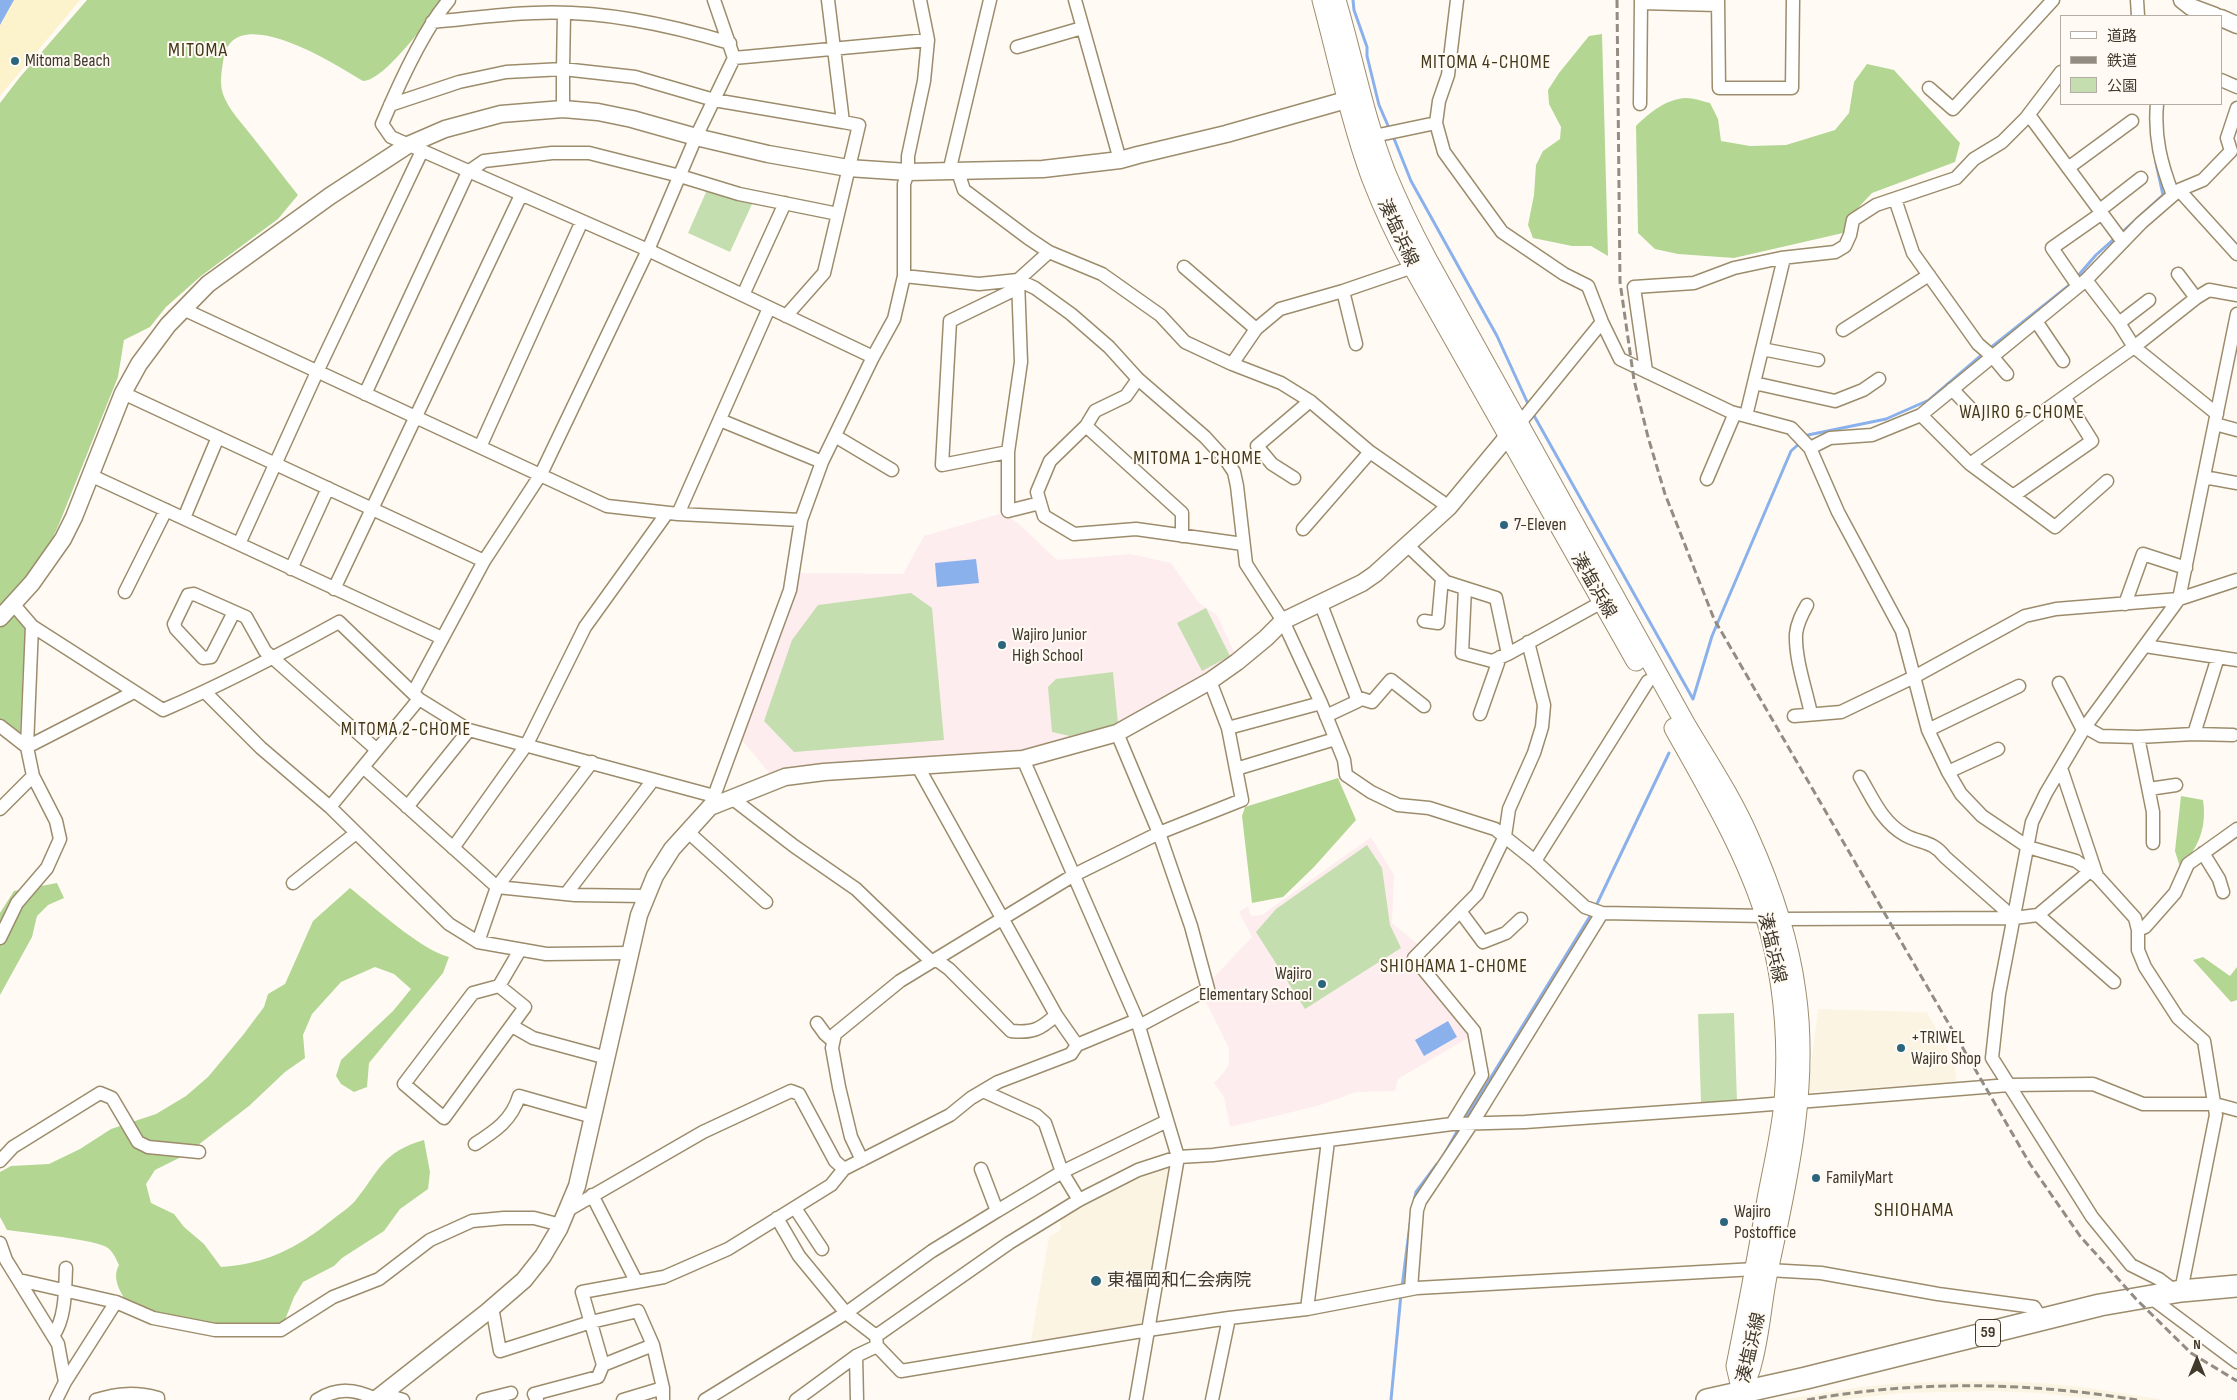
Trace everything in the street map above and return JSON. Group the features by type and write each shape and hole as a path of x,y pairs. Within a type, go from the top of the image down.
{"main road":[{"name":"湊塩浜線","path":"1322,0 1355,98 1374,136 1386,171 1409,225 1602,602 1648,681 1735,842 1772,917 1791,962 1796,995 1800,1048 1790,1102 1785,1193 1762,1269 1752,1363 1742,1392"},
{"name":"湊塩浜線","path":"1336,0 1374,183 1389,222 1413,267 1514,430 1730,799 1761,866 1772,917"},
{"name":"59","path":"1709,1400 1806,1378 2100,1305 2150,1296 2237,1286"}],"street":[{"path":"449,0 432,22 390,105 382,124 391,137 648,250 873,357"},
{"path":"330,807 377,750 416,696 442,638 484,561 541,474 648,250 696,137 734,58 714,0"},
{"path":"828,0 843,122"},
{"path":"378,1398 524,1280 543,1256 568,1210 593,1117 645,896 672,848 688,832 712,802 790,590 801,520 822,462 873,357 894,319 904,276 904,184 908,172 908,156 924,81 928,40 920,0"},
{"path":"990,0 953,172 964,190 1049,252 1102,274 1160,315 1185,342 1232,364 1281,383 1310,402 1370,452 1449,507"},
{"path":"1075,0 1120,160"},
{"path":"1456,0 1448,76 1439,101 1436,123 1444,152 1502,232 1564,274 1588,286 1602,322 1620,359 1741,415 1791,428 1810,448 1838,512 1902,631 1928,730 1961,794 1982,816 2028,848 2076,861 2094,873 2135,918 2138,930 2138,950 2146,967 2178,1018 2204,1041 2216,1115 2179,1292 2159,1278 2132,1265 2092,1217 1992,1058 1999,994 2028,848 2032,822 2046,793 2084,729 2179,600 2216,419 2231,375 2237,314"},
{"path":"1640,104 1641,1 1718,2 1719,88 1792,88 1793,0"},
{"path":"1929,88 1953,109 2053,0"},
{"path":"2136,0 2138,15"},
{"path":"2189,6 2212,15"},
{"path":"432,22 534,13 564,13 626,18 730,43"},
{"path":"563,110 564,13"},
{"path":"2222,18 2237,25"},
{"path":"1017,47 1082,28"},
{"path":"734,58 928,40"},
{"path":"390,105 459,82 506,72 563,69 635,77 714,100 859,125 824,273 786,316"},
{"path":"1646,372 1634,287 1694,283 1734,268 1784,258 1835,252 1845,246 1850,235 1853,220 1876,204 1956,178 1974,159 2002,142 2029,115 2060,73"},
{"path":"2222,80 2237,87"},
{"path":"0,618 43,568 63,539 74,517 123,393 154,343 183,308 208,284 232,266 380,162 415,148 444,129 475,120 527,111 563,110 598,112 768,154 848,168 908,172 1043,169 1120,160 1355,98"},
{"path":"2157,105 2156,123 2161,165 2176,193 2237,254"},
{"path":"1810,448 1830,438 1872,435 1921,415 1952,389 1988,352 2036,321 2082,283 2120,237 2176,193 2203,180 2231,151 2227,138 2237,108"},
{"path":"2029,115 2120,237"},
{"path":"2068,168 2132,121"},
{"path":"1374,136 1436,123"},
{"path":"239,544 415,148"},
{"path":"365,394 468,172 484,161 552,153 590,153 680,176 739,194 838,214"},
{"path":"2141,178 2101,212 2052,248 2119,323 2134,347 2216,419 2237,430"},
{"path":"334,589 521,195"},
{"path":"1895,199 1913,253 1988,352 2007,374"},
{"path":"743,295 785,203"},
{"path":"480,447 582,221"},
{"path":"1008,452 942,465 950,321 1018,284 1049,252"},
{"path":"1707,479 1741,415 1754,383 1784,258"},
{"path":"1184,267 1256,329"},
{"path":"1232,364 1256,329 1280,309 1343,292 1413,267"},
{"path":"2178,274 2196,298"},
{"path":"1843,330 1929,275"},
{"path":"904,276 979,284 1018,284 1035,288 1071,314 1109,347 1138,379 1205,437 1234,472 1246,564 1283,621 1321,703 1344,760 1346,775 1371,792 1398,805 1429,808 1495,829 1535,861 1585,907 1602,913 1772,917 2014,918 2038,915 2094,873"},
{"path":"1018,284 1021,362 1008,452 1008,510 1040,503"},
{"path":"1970,464 2065,398 2196,298 2209,290 2237,295"},
{"path":"1343,292 1356,344"},
{"path":"2119,323 2149,300"},
{"path":"183,308 607,506 672,513 801,520"},
{"path":"453,848 527,744 585,627 672,513 720,420 769,308"},
{"path":"2036,321 2064,361"},
{"path":"14,604 32,626 163,710 273,659 339,622 416,696 469,730 527,744 653,780 712,802 733,799 770,781 785,777 824,772 1022,759 1117,733 1210,681 1258,644 1283,621 1362,583 1408,545 1449,507 1602,322"},
{"path":"1762,349 1818,360"},
{"path":"1138,379 1126,396 1095,411 1086,426 1050,461 1037,492 1044,516 1074,534 1136,529 1243,544"},
{"path":"1754,383 1835,400 1863,390 1879,379"},
{"path":"1952,389 1970,408"},
{"path":"123,393 484,561"},
{"path":"2013,496 2092,441 2065,398"},
{"path":"1294,478 1272,464 1257,446 1310,402"},
{"path":"1921,415 1970,464 2055,527 2107,481"},
{"path":"720,420 822,462"},
{"path":"1086,426 1182,513 1182,536"},
{"path":"835,436 892,470"},
{"path":"184,518 218,437"},
{"path":"1303,529 1370,452"},
{"path":"90,475 442,638"},
{"path":"2204,477 2237,483"},
{"path":"291,569 328,488"},
{"path":"126,592 166,510"},
{"path":"1408,545 1446,582 1496,598 1504,655 1480,714"},
{"path":"2125,604 2143,554 2186,568"},
{"path":"1424,621 1438,623 1442,578"},
{"path":"1794,716 1841,712 1914,677 2026,616 2056,609 2179,600 2237,580"},
{"path":"1465,588 1462,653 1492,661 1602,602"},
{"path":"234,612 211,657 203,658 176,629 174,624 188,595 194,594 234,612 246,618 265,651 377,750"},
{"path":"1320,602 1358,701 1326,716"},
{"path":"1807,605 1796,632 1797,647 1811,714"},
{"path":"0,938 17,903 47,868 60,839 56,821 33,776 27,747 32,626"},
{"path":"1452,1124 1482,1075 1474,1031 1414,958 1477,894 1505,836 1509,809 1534,754 1542,727 1544,705 1528,642"},
{"path":"2145,646 2237,660"},
{"path":"2194,734 2218,657"},
{"path":"1356,697 1372,702 1391,680 1424,706"},
{"path":"862,1160 851,1138 842,1103 832,1048 835,1034 900,981 1074,875 1159,832 1242,800 1228,728 1210,681"},
{"path":"1535,861 1648,681"},
{"path":"2059,683 2084,729 2101,736 2233,735"},
{"path":"1928,730 2019,686"},
{"path":"27,747 134,692"},
{"path":"205,692 261,748 330,807 449,924 478,942 546,954 630,954"},
{"path":"1228,728 1321,703"},
{"path":"0,726 27,747"},
{"path":"407,807 469,730"},
{"path":"537,1400 534,1394 598,1377 603,1365 582,1292 636,1281 664,1278 720,1252 831,1185 844,1170 950,1115 998,1082 1071,1054 1077,1045 1138,1023 1208,989 1191,926 1159,832 1117,733"},
{"path":"2138,737 2153,812 2153,843"},
{"path":"1236,769 1335,739"},
{"path":"1948,772 1998,749"},
{"path":"1022,759 1138,1023 1178,1157 1136,1400"},
{"path":"478,942 497,887 592,762"},
{"path":"917,765 1056,1015 1077,1045"},
{"path":"363,767 497,887 566,894 645,896"},
{"path":"2062,768 2094,873"},
{"path":"0,809 33,776"},
{"path":"1860,777 1885,821 1905,836 1937,847 1945,857 2014,918"},
{"path":"566,894 653,780"},
{"path":"2149,789 2176,785"},
{"path":"733,799 794,846 856,889 931,961 938,961 949,969 1010,1031 1029,1032 1046,1024 1056,1015"},
{"path":"2138,930 2145,927 2175,893 2188,864 2237,829"},
{"path":"688,832 766,902"},
{"path":"293,883 356,833"},
{"path":"2203,853 2219,879 2223,892"},
{"path":"1460,910 1483,942 1506,933 1521,919"},
{"path":"1411,1289 1416,1210 1602,913"},
{"path":"2038,915 2114,982"},
{"path":"499,986 525,1007 444,1118 404,1084 473,993 499,986 520,950"},
{"path":"817,1023 824,1034 833,1041"},
{"path":"512,1026 533,1038 607,1058"},
{"path":"796,1400 1009,1243 1078,1200 1138,1170 1178,1157 1213,1155 1452,1124 1573,1118 2009,1085 2093,1084 2143,1104 2214,1104 2237,1110"},
{"path":"568,1210 704,1132 791,1091 799,1094 835,1161 844,1170"},
{"path":"984,1091 1036,1115 1045,1123 1062,1172 1078,1200"},
{"path":"0,1161 13,1147 100,1094 112,1098 138,1142 148,1147 199,1152"},
{"path":"476,1144 502,1126 515,1108 519,1096 593,1117"},
{"path":"705,1400 846,1313 932,1251 997,1211 1062,1172 1167,1121"},
{"path":"1307,1309 1328,1140"},
{"path":"981,1170 997,1211"},
{"path":"592,1195 636,1281"},
{"path":"795,1208 822,1248"},
{"path":"19,1280 65,1292 116,1302 153,1318 215,1330 281,1330 333,1297 379,1279 430,1240 472,1221 534,1218 561,1225"},
{"path":"777,1218 799,1256 846,1313 876,1341 901,1371 1148,1330 1307,1309 1411,1289 1762,1269 1822,1273 1938,1294 2034,1307 2042,1320"},
{"path":"0,1243 3,1258 19,1280 58,1344 65,1382"},
{"path":"53,1336 59,1328 65,1292 66,1268"},
{"path":"2150,1296 2237,1362"},
{"path":"56,1400 65,1382 116,1302"},
{"path":"492,1307 500,1351 590,1322 638,1311 654,1345 663,1394 623,1400"},
{"path":"1212,1400 1229,1318"},
{"path":"603,1365 654,1345"},
{"path":"856,1356 857,1400"},
{"path":"317,1400 335,1391 348,1390 362,1392 378,1398 403,1400"},
{"path":"96,1400 126,1393 144,1394 158,1398 158,1400"},
{"path":"483,1400 511,1393"}],"shaded area":[{"name":"Wajiro Junior High School","path":"1003,513 1019,524 1057,560 1130,554 1171,563 1199,603 1217,615 1234,652 1234,657 1116,726 1017,753 784,769 770,774 742,740 775,639 795,594 797,573 903,574 924,536"},
{"name":"Wajiro Elementary School","path":"1371,837 1394,875 1392,923 1420,946 1410,955 1471,1036 1398,1079 1395,1091 1356,1092 1317,1106 1230,1127 1224,1097 1214,1083 1229,1064 1229,1048 1203,996 1214,989 1212,979 1252,937 1239,912 1248,906 1251,916 1262,915"},
{"path":"1818,1009 1927,1012 1954,1061 1957,1082 1806,1092"},
{"name":"東福岡和仁会病院","path":"1174,1162 1143,1325 1030,1346 1049,1237 1061,1229 1059,1215 1132,1178"},
{"path":"1993,1381 2082,1387 2165,1400 2101,1400 2039,1393 1992,1391 1901,1393 1840,1400 1781,1400 1861,1387 1900,1383"}],"green space":[{"path":"87,0 444,0 418,34 383,71 363,81 311,52 289,42 267,36 248,35 233,41 224,56 221,85 225,100 298,195 278,219 201,276 166,307 150,327 124,340 118,377 59,524 18,614 27,630 20,737 0,719 0,103"},
{"path":"1602,34 1608,256 1591,246 1572,246 1533,238 1528,225 1534,195 1536,165 1543,151 1560,139 1561,127 1549,104 1548,90 1559,73 1589,36"},
{"path":"1867,64 1894,70 1960,143 1955,162 1872,193 1858,208 1843,233 1734,258 1678,254 1655,249 1638,233 1636,126 1652,112 1665,104 1679,99 1698,100 1710,103 1718,119 1721,141 1750,146 1786,145 1835,130 1849,113 1854,82"},
{"path":"707,190 753,202 730,252 688,233"},
{"path":"911,593 932,608 944,740 794,752 764,721 792,640 818,605"},
{"path":"1206,608 1230,656 1202,671 1177,623"},
{"path":"1113,672 1118,724 1070,736 1052,732 1048,687 1056,679"},
{"path":"1338,778 1356,820 1314,867 1283,897 1252,903 1242,816 1245,807"},
{"path":"2181,796 2203,800 2204,819 2197,845 2180,867 2175,851"},
{"path":"1367,845 1382,868 1390,925 1401,948 1305,1009 1256,932 1276,909"},
{"path":"57,883 64,898 48,905 37,916 32,937 0,995 0,913 14,891"},
{"path":"350,888 412,937 425,946 449,957 443,973 369,1063 367,1087 354,1092 341,1084 336,1076 341,1060 393,1011 411,989 394,974 375,967 341,982 312,1014 303,1035 305,1058 285,1072 249,1106 185,1155 155,1170 146,1184 151,1203 174,1214 184,1227 204,1244 221,1267 267,1258 306,1239 353,1204 390,1156 399,1150 424,1140 430,1172 428,1189 400,1209 384,1231 342,1258 334,1266 303,1282 294,1297 283,1325 229,1327 132,1310 119,1289 116,1277 119,1265 108,1248 76,1239 7,1230 0,1217 0,1172 11,1166 49,1164 80,1149 111,1129 156,1114 186,1096 208,1077 243,1035 264,1007 268,994 285,984 313,921"},
{"path":"2203,957 2230,976 2237,967 2237,1000 2231,1002 2193,960"},
{"path":"1734,1013 1737,1102 1701,1103 1698,1014"}],"sand":[{"name":"Mitoma Beach","path":"14,0 80,0 0,96 0,25"}],"water":[{"path":"0,0 14,0 0,25"},
{"path":"976,559 979,583 937,587 935,563"},
{"path":"1448,1021 1457,1037 1424,1056 1415,1040"}],"waterway":[{"path":"1353,0 1354,10 1367,47 1367,56 1379,105 1389,128"},
{"path":"1393,136 1411,181 1497,336 1529,406"},
{"path":"2120,234 2163,195 2156,163"},
{"path":"2076,278 2096,255 2115,238"},
{"path":"1989,349 2072,283"},
{"path":"1805,438 1808,435 1886,419 1929,400 1984,353"},
{"path":"1532,412 1693,699"},
{"path":"1693,699 1712,636 1791,451 1800,443"},
{"path":"1595,908 1669,753"},
{"path":"1464,1121 1592,913"},
{"path":"1445,1153 1459,1128"},
{"path":"1414,1201 1416,1192 1437,1164"},
{"path":"1402,1287 1410,1224"},
{"path":"1391,1400 1401,1294"}],"railway":[{"path":"1617,0 1620,282 1634,380 1665,494 1714,619 2030,1164 2080,1236 2136,1299 2191,1353 2237,1381"},
{"path":"1807,1400 1889,1389 1930,1386 2013,1387 2096,1394 2137,1400"}],"place":[{"name":"Mitoma Beach","path":"15,61"},
{"name":"7-Eleven","path":"1504,525"},
{"name":"Wajiro Junior High School","path":"1002,645"},
{"name":"Wajiro Elementary School","path":"1322,984"},
{"name":"+TRIWEL Wajiro Shop","path":"1901,1048"},
{"name":"FamilyMart","path":"1816,1178"},
{"name":"Wajiro Postoffice","path":"1724,1222"},
{"name":"東福岡和仁会病院","path":"1096,1281"}],"district":[{"name":"MITOMA","path":"198,51"},
{"name":"MITOMA 4-CHOME","path":"1486,63"},
{"name":"WAJIRO 6-CHOME","path":"2022,413"},
{"name":"MITOMA 1-CHOME","path":"1198,459"},
{"name":"MITOMA 2-CHOME","path":"406,730"},
{"name":"SHIOHAMA 1-CHOME","path":"1454,967"},
{"name":"SHIOHAMA","path":"1914,1211"}]}
